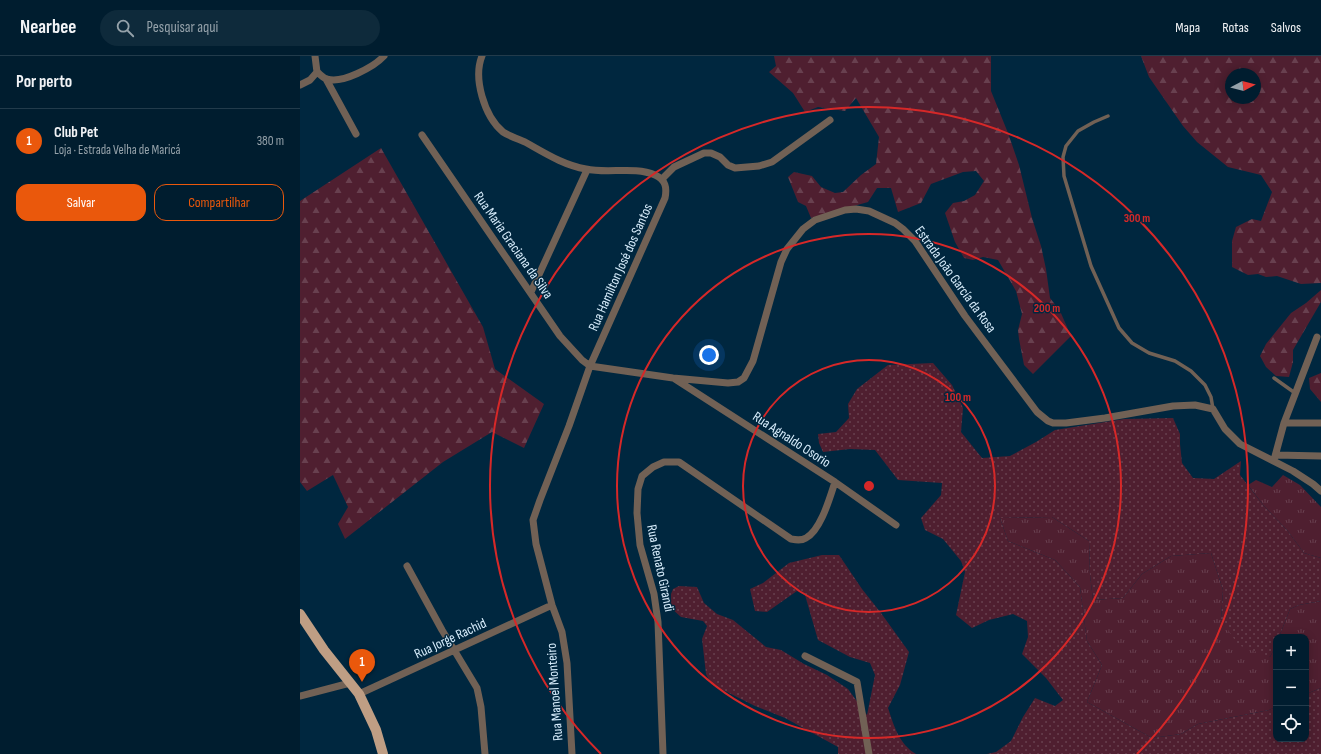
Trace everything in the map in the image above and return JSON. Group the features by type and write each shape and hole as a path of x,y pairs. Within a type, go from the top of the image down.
{"main road":[{"path":"300,614 324,650 359,694 376,730 383,754"}],"street":[{"path":"315,56 317,72 326,79 356,134"},
{"path":"326,79 338,80 350,76 368,68 384,56"},
{"path":"482,56 478,69 480,89 485,104 494,122 503,132 553,159 587,170 635,171 654,175 662,179 674,167 704,153 711,153 720,157 728,165 735,168 759,166 772,162 830,120"},
{"path":"300,85 310,80 317,72"},
{"name":"Rua Maria Graciana da Silva","path":"422,135 560,336 582,360 590,366"},
{"path":"531,292 587,170"},
{"name":"Rua Hamilton José dos Santos","path":"552,605 536,544 533,520 570,426 590,366 665,198 667,190 662,179"},
{"name":"Estrada João García da Rosa","path":"590,366 673,378 728,383 738,382 744,378 753,361 781,262 787,249 803,229 815,220 845,210 856,209 869,211 895,223 915,241 965,316 1037,412 1048,421 1053,423 1066,423 1173,406 1195,405 1213,409"},
{"path":"1275,457 1284,423 1317,337"},
{"name":"Rua Agnaldo Osorio","path":"673,378 835,482 896,525"},
{"path":"1213,409 1225,429 1240,444 1275,457 1321,491"},
{"path":"1284,423 1321,423"},
{"path":"1275,457 1321,456"},
{"name":"Rua Renato Girandi","path":"663,754 658,622 654,594 640,545 637,513 638,488 642,476 653,467 664,462 679,462 791,539 798,540 805,539 812,534 822,517 835,482"},
{"path":"407,566 454,651 477,688 481,707 484,754"},
{"name":"Rua Jorge Rachid","path":"359,694 552,605"},
{"name":"Rua Manoel Monteiro","path":"552,605 562,632 567,662 572,754"},
{"path":"805,656 857,682 870,754"},
{"path":"300,696 350,683"}],"lane":[{"path":"1108,116 1078,131 1066,146 1063,157 1064,176 1092,266 1119,328 1132,343 1149,353 1175,361 1191,371 1205,385 1211,397 1213,409"},
{"path":"1274,378 1295,393"}],"green space":[{"path":"774,56 991,56 991,91 1019,165 1032,218 1041,246 1050,298 1060,311 1071,336 1033,374 1024,365 1018,330 1022,314 1016,291 998,260 983,257 973,260 964,258 955,242 945,213 953,203 964,201 975,195 984,181 976,171 963,172 931,184 921,203 898,212 891,188 877,188 868,202 811,218 806,206 798,202 788,177 794,172 812,176 821,187 835,193 843,192 861,175 876,164 879,137 856,98 845,111 818,107 805,112 793,93 769,72 776,66"},
{"path":"1141,56 1321,56 1321,283 1301,284 1277,276 1266,277 1258,274 1248,275 1232,267 1232,241 1236,227 1252,219 1261,221 1272,192 1261,175 1228,167 1197,142 1183,126 1149,77"},
{"path":"381,148 483,327 495,369 544,404 524,448 492,432 443,462 345,539 338,524 348,507 333,475 307,491 300,482 300,201"},
{"path":"1321,290 1321,302 1293,350 1293,362 1289,377 1276,376 1266,367 1260,356 1266,344 1291,313"},
{"path":"933,363 952,385 963,408 961,432 982,458 1010,456 1055,430 1124,419 1173,418 1180,434 1182,463 1193,478 1214,479 1241,461 1240,475 1264,506 1287,530 1304,553 1321,558 1321,601 1299,605 1290,609 1280,634 1273,634 1273,651 1270,657 1238,645 1221,619 1223,590 1211,553 1171,556 1142,574 1123,598 1093,600 1090,575 1089,541 1052,517 1000,518 1008,541 1055,560 1080,587 1087,641 1102,665 1087,702 1152,738 1181,734 1198,724 1273,708 1273,742 1309,742 1309,693 1321,688 1321,754 987,754 996,752 1011,741 1023,717 1035,698 1055,706 1063,700 1046,678 1022,654 1028,637 1027,621 1013,614 989,620 972,628 956,615 965,572 961,561 943,539 925,530 921,518 941,495 942,483 898,480 875,450 850,449 823,452 819,443 818,434 836,432 849,418 848,404 857,389 888,365"},
{"path":"1321,373 1321,402 1310,389 1309,378"},
{"path":"1283,475 1300,485 1321,507 1321,558 1304,553 1287,530 1264,506 1248,485 1256,480 1272,487"},
{"path":"1052,517 1089,541 1090,575 1093,600 1123,598 1142,574 1171,556 1211,553 1223,590 1221,619 1270,657 1273,651 1273,708 1198,724 1181,734 1152,738 1087,702 1102,665 1087,641 1080,587 1055,560 1008,541 1000,518"},
{"path":"822,555 839,555 862,589 909,652 900,685 888,708 901,740 916,754 838,754 838,747 785,718 755,706 711,684 706,674 702,639 707,626 703,621 681,617 671,608 671,594 673,589 679,586 697,587 704,603 717,614 733,620 766,647 781,650 804,664 827,675 848,689 867,715 875,675 870,663 850,657 818,640 805,595 797,591 767,612 755,611 750,589 763,583 789,563"},
{"path":"1321,601 1321,688 1309,693 1309,634 1280,634 1290,609 1299,605"}],"place":[{"name":"Club Pet","path":"362,682"}]}
